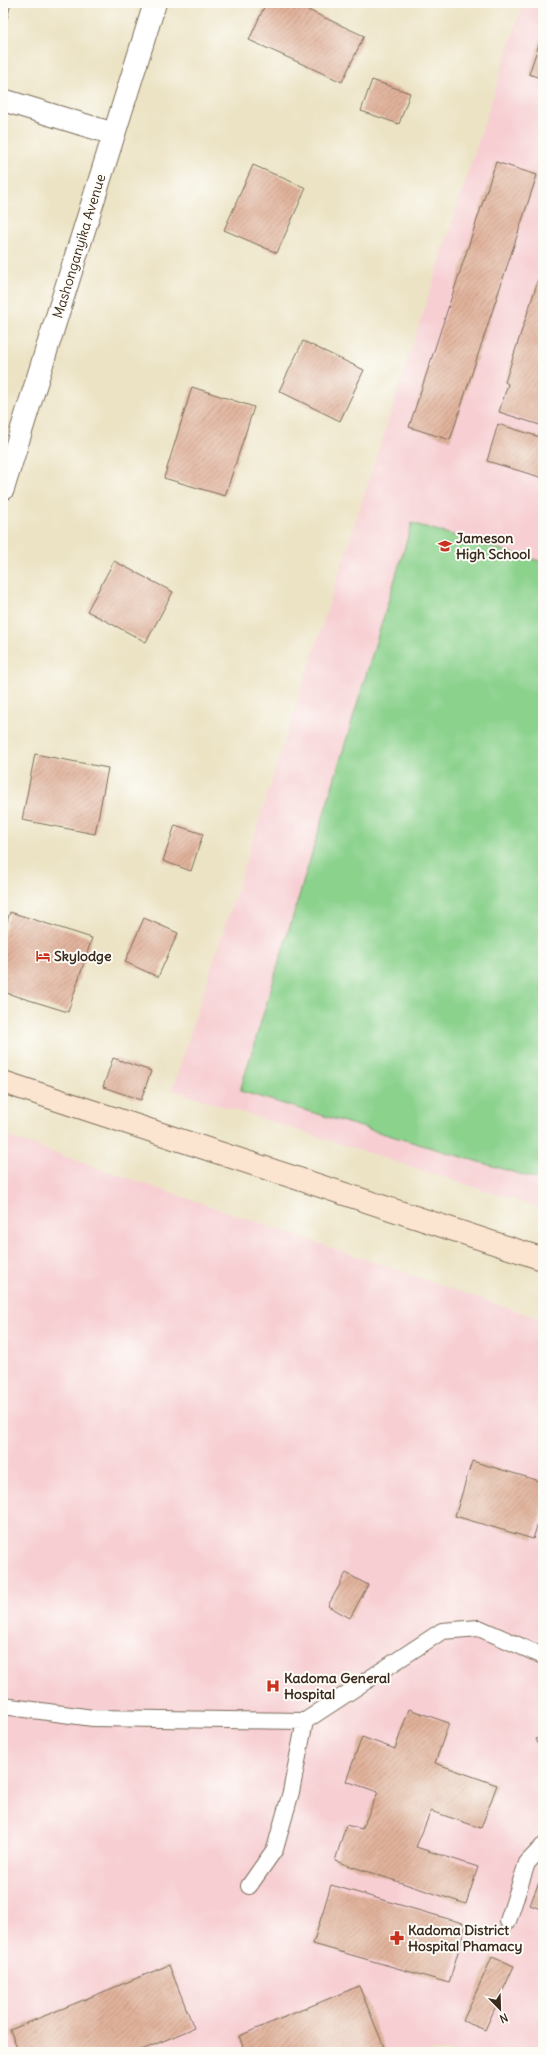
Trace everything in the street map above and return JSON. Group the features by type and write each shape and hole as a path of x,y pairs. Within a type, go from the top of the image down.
{"main road":[{"path":"3,1082 543,1259"}],"street":[{"name":"Mashonganyika Avenue","path":"3,489 155,3"},
{"path":"3,100 114,134"}],"lane":[{"path":"3,1706 93,1718 305,1721 442,1631 479,1628 543,1656"},
{"path":"249,1886 275,1849 291,1792 305,1721"},
{"path":"508,1921 527,1863 543,1846"}],"shaded area":[{"name":"Jameson High School","path":"523,3 543,3 543,1209 172,1090"},
{"name":"Kadoma General Hospital","path":"3,1135 543,1320 543,2052 3,2052"}],"green space":[{"path":"412,523 543,562 543,1181 240,1091"}],"building":[{"path":"3,3 11,3 7,19 3,18"},
{"path":"266,3 293,3 364,36 342,82 249,40"},
{"path":"543,32 543,79 529,74"},
{"path":"372,80 410,93 399,124 361,111"},
{"path":"496,162 537,175 450,440 409,427"},
{"path":"253,165 306,188 277,253 224,230"},
{"path":"543,265 543,426 499,412 508,384 505,382"},
{"path":"303,341 364,370 340,421 279,391"},
{"path":"192,387 254,407 225,496 164,478"},
{"path":"498,424 543,438 543,478 487,461"},
{"path":"114,561 173,592 146,642 87,611"},
{"path":"35,754 108,768 95,834 22,820"},
{"path":"175,825 203,834 191,871 163,861"},
{"path":"10,912 92,938 68,1012 3,992 3,935"},
{"path":"144,918 178,933 158,977 125,962"},
{"path":"113,1058 151,1071 141,1100 103,1087"},
{"path":"472,1461 543,1482 543,1507 533,1539 455,1516"},
{"path":"346,1573 368,1585 350,1618 328,1606"},
{"path":"409,1709 449,1723 435,1763 497,1785 481,1828 431,1811 416,1847 478,1867 466,1904 335,1861 346,1825 362,1829 378,1792 346,1781 362,1737 395,1749"},
{"path":"543,1736 543,1754 536,1739"},
{"path":"543,1872 543,1910 530,1905"},
{"path":"331,1885 466,1924 449,1983 313,1944"},
{"path":"492,1957 514,1966 485,2030 463,2021"},
{"path":"169,1965 194,2028 137,2052 19,2052 10,2030"},
{"path":"359,1986 386,2052 245,2052 239,2036"}],"place":[{"name":"Jameson High School","path":"445,546"},
{"name":"Skylodge","path":"43,956"},
{"name":"Kadoma General Hospital","path":"273,1686"},
{"name":"Kadoma District Hospital Phamacy","path":"397,1938"}]}
